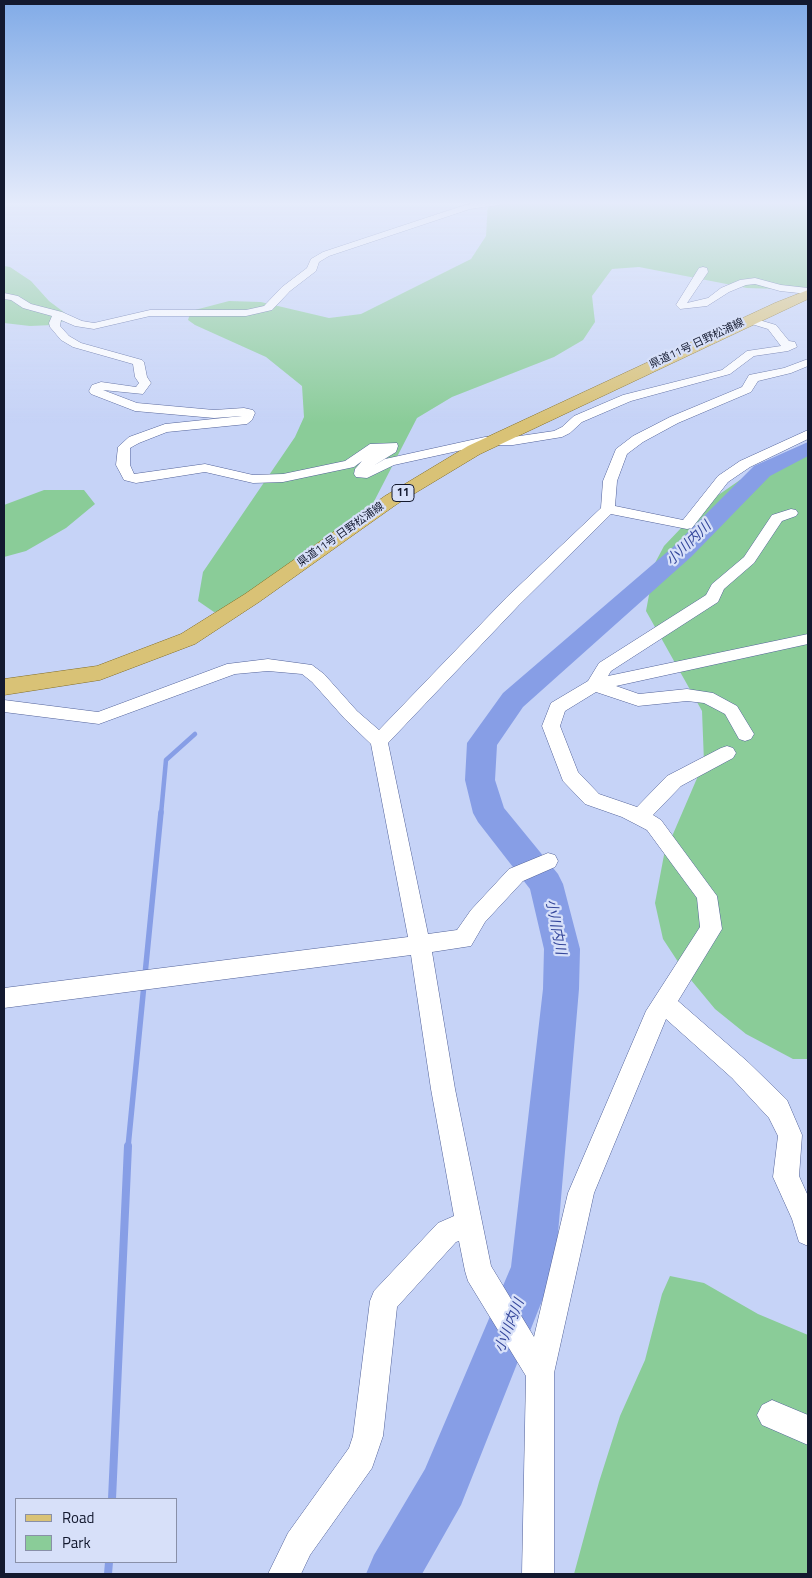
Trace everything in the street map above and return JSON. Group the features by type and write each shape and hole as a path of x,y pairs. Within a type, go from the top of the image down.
{"main road":[{"name":"県道11号 日野松浦線","path":"4,687 100,673 188,639 252,598 391,500 474,450 808,293"}],"street":[{"path":"4,296 14,298 27,306 58,314 79,324 94,326 150,313 246,314 268,308 286,289 303,276"},
{"path":"701,276 681,305 684,307 703,304 725,290 744,282 755,282 808,293"},
{"path":"58,314 54,323 55,326 66,338 77,345 138,362 141,377 145,383 143,388 138,391 100,386 95,391 136,407 214,414 244,412 249,414 243,420 165,428 134,440 124,447 122,453 123,465 129,477 136,479 205,468 253,479 283,478 349,464 375,447 392,446 392,449 371,460 362,469 361,474 367,474 390,462 494,441 513,441 557,434 566,430 578,419 627,398 726,372 751,353 790,346"},
{"path":"749,320 772,327 790,346"},
{"path":"379,741 514,601 608,509 610,481 621,452 674,420 747,389 754,378 787,371 808,362"},
{"path":"608,509 687,526 723,479 745,464 808,434"},
{"path":"594,685 605,667 712,598 717,587 749,560 777,518 791,513"},
{"path":"538,1574 540,1372 581,1193 654,1018 711,929 707,896 654,825 629,812 592,799 570,776 551,726 557,707 594,685 808,640"},
{"path":"4,706 99,718 233,668 268,665 306,669 318,678 351,715 379,741 420,945 443,1089 478,1271 540,1372"},
{"path":"594,685 638,700 687,695 707,697 731,710 745,734"},
{"path":"639,817 674,781 727,754"},
{"path":"4,998 463,939 478,916 516,875 548,861"},
{"path":"664,1003 740,1070 778,1109 790,1135 786,1177 805,1218 808,1233"},
{"path":"284,1574 299,1544 361,1457 368,1436 384,1300 447,1232 469,1224"},
{"path":"772,1415 808,1430"}],"green space":[{"path":"4,276 23,276 31,281 49,301 65,313 66,320 53,325 30,326 4,323"},
{"path":"438,276 607,276 592,296 595,322 583,340 554,357 452,397 417,418 365,519 235,610 214,612 198,601 203,572 295,437 304,417 302,386 266,357 195,325 188,320 191,311 229,301 261,302 329,318 361,314"},
{"path":"683,276 808,276 808,290 747,288"},
{"path":"808,453 808,1059 793,1059 746,1034 715,1009 686,974 663,939 655,903 664,855 704,762 702,711 646,611 655,563 664,546 701,507 740,480 785,467"},
{"path":"44,490 84,490 95,504 66,528 26,551 4,557 4,505"},
{"path":"670,1276 704,1283 758,1314 808,1335 808,1574 574,1574 599,1482 620,1416 645,1360 662,1294"}],"waterway":[{"name":"小川内川","path":"393,1574 443,1487 533,1268 561,989 562,949 546,884 489,813 480,780 482,743 513,700 682,552 762,471 808,448"},
{"path":"161,814 166,760 195,734"},
{"path":"128,1147 161,812"},
{"path":"112,1498 128,1146"},
{"path":"108,1574 109,1563"}]}
